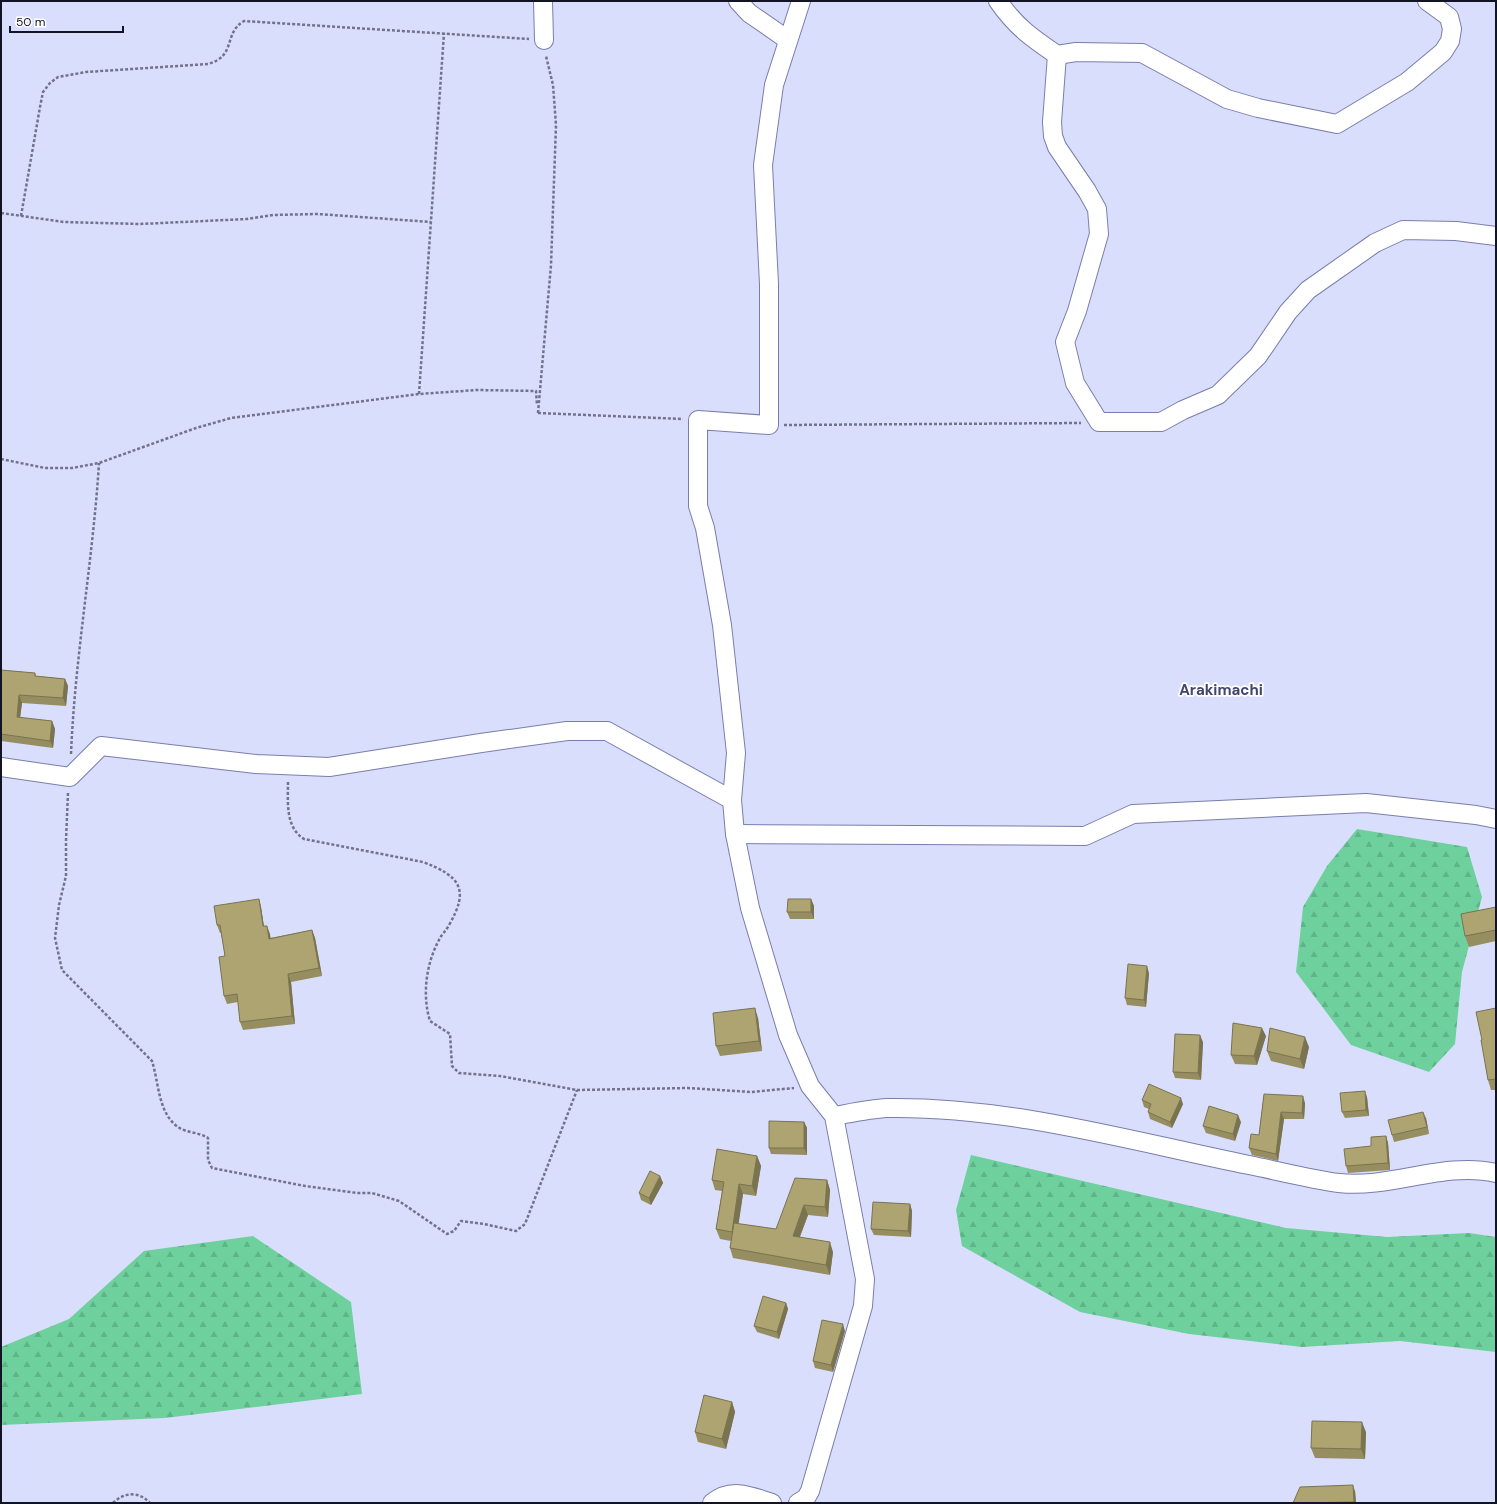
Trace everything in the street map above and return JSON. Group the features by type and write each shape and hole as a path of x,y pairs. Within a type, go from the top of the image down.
{"street":[{"path":"543,1 544,40"},
{"path":"738,1 749,13 788,40"},
{"path":"798,1503 806,1498 810,1491 832,1420 864,1298 865,1279 834,1116 810,1086 788,1035 750,908 735,834 732,800 736,753 722,625 705,528 698,506 698,420 769,425 769,284 763,166 774,85 801,1"},
{"path":"998,1 1008,16 1025,33 1057,55 1076,52 1142,53 1227,99 1258,108 1337,124 1407,82 1443,52 1450,41 1452,29 1449,17 1427,1"},
{"path":"1057,55 1052,122 1053,136 1057,147 1087,191 1097,209 1099,234 1077,311 1065,342 1075,383 1099,422 1161,422 1183,410 1218,395 1258,356 1288,312 1308,290 1375,243 1403,230 1456,231 1496,236"},
{"path":"1,767 70,777 101,746 256,764 329,767 567,731 606,731 732,800"},
{"path":"735,834 1085,836 1132,814 1366,803 1476,815 1496,819"},
{"path":"834,1116 886,1108 981,1112 1093,1131 1156,1146 1338,1183 1369,1182 1466,1170 1496,1173"},
{"path":"712,1503 724,1496 735,1493 745,1494 772,1503"}],"path":[{"path":"21,216 43,92 50,83 58,77 86,72 208,64 218,61 223,57 238,25 244,21 544,40 553,85 556,125 551,265 538,413"},
{"path":"419,394 444,33"},
{"path":"1,213 64,222 140,224 247,219 273,215 318,214 431,222"},
{"path":"1,459 45,468 72,468 99,463 196,428 231,418 419,394 477,390 536,391 538,413"},
{"path":"538,413 698,420"},
{"path":"769,425 1099,422"},
{"path":"99,463 97,500 72,719 66,840 66,876 59,905 55,938 62,970 152,1061 166,1116 179,1128 203,1135 208,1138 208,1160 212,1168 305,1186 372,1194 399,1201 447,1234 454,1231 461,1221 516,1231 525,1224 577,1090"},
{"path":"288,765 288,811 293,828 298,835 304,839 335,846 423,862 440,868 460,887 461,896 459,907 448,927 439,939 429,971 426,1007 430,1021 450,1034 452,1066 459,1073 500,1076 577,1090 688,1088 751,1092 810,1086"},
{"path":"113,1503 122,1496 134,1494 145,1497 150,1503"}],"green space":[{"path":"1357,829 1467,847 1482,897 1462,972 1455,1044 1429,1072 1351,1045 1296,972 1303,907 1327,866"},
{"path":"971,1155 1286,1228 1387,1237 1469,1233 1496,1237 1496,1352 1400,1341 1302,1347 1189,1334 1080,1312 962,1246 956,1210"},
{"path":"253,1236 351,1302 362,1394 165,1418 1,1425 1,1347 69,1319 144,1251"}],"building":[{"path":"1,670 35,673 35,676 65,679 63,698 19,695 17,717 52,721 50,741 1,734"},
{"path":"259,899 263,926 267,926 269,939 312,930 319,968 288,974 292,1016 240,1022 237,994 224,996 219,957 225,956 220,925 217,925 214,906"},
{"path":"788,899 811,899 811,912 787,912"},
{"path":"1496,907 1496,930 1465,936 1461,914"},
{"path":"1128,964 1147,966 1144,1000 1125,998"},
{"path":"755,1008 759,1041 716,1046 713,1013"},
{"path":"1496,1008 1496,1079 1488,1080 1476,1012"},
{"path":"1233,1023 1262,1028 1254,1056 1231,1055"},
{"path":"1270,1028 1305,1037 1300,1059 1267,1051"},
{"path":"1175,1034 1200,1035 1198,1073 1173,1072"},
{"path":"1149,1084 1181,1098 1170,1122 1148,1112 1151,1104 1142,1100"},
{"path":"1365,1091 1366,1110 1342,1112 1340,1093"},
{"path":"1264,1094 1303,1096 1302,1113 1281,1112 1276,1154 1249,1148 1251,1134 1259,1135"},
{"path":"1209,1106 1238,1115 1233,1134 1203,1126"},
{"path":"1423,1112 1427,1127 1392,1135 1388,1120"},
{"path":"769,1121 804,1122 804,1148 769,1148"},
{"path":"1386,1136 1388,1163 1346,1166 1344,1149 1371,1146 1371,1137"},
{"path":"717,1149 757,1156 752,1186 739,1184 732,1232 716,1229 724,1182 712,1180"},
{"path":"650,1171 660,1176 649,1198 639,1193"},
{"path":"795,1178 827,1180 825,1207 804,1205 793,1236 830,1242 826,1265 730,1248 734,1223 776,1229"},
{"path":"873,1202 910,1204 908,1231 871,1229"},
{"path":"763,1296 786,1303 777,1332 754,1326"},
{"path":"822,1320 843,1324 831,1365 813,1361"},
{"path":"704,1395 732,1402 722,1439 695,1432"},
{"path":"1312,1421 1362,1422 1361,1449 1311,1448"},
{"path":"1353,1485 1354,1502 1293,1503 1300,1487"}],"district":[{"name":"Arakimachi","path":"1221,690"}]}
